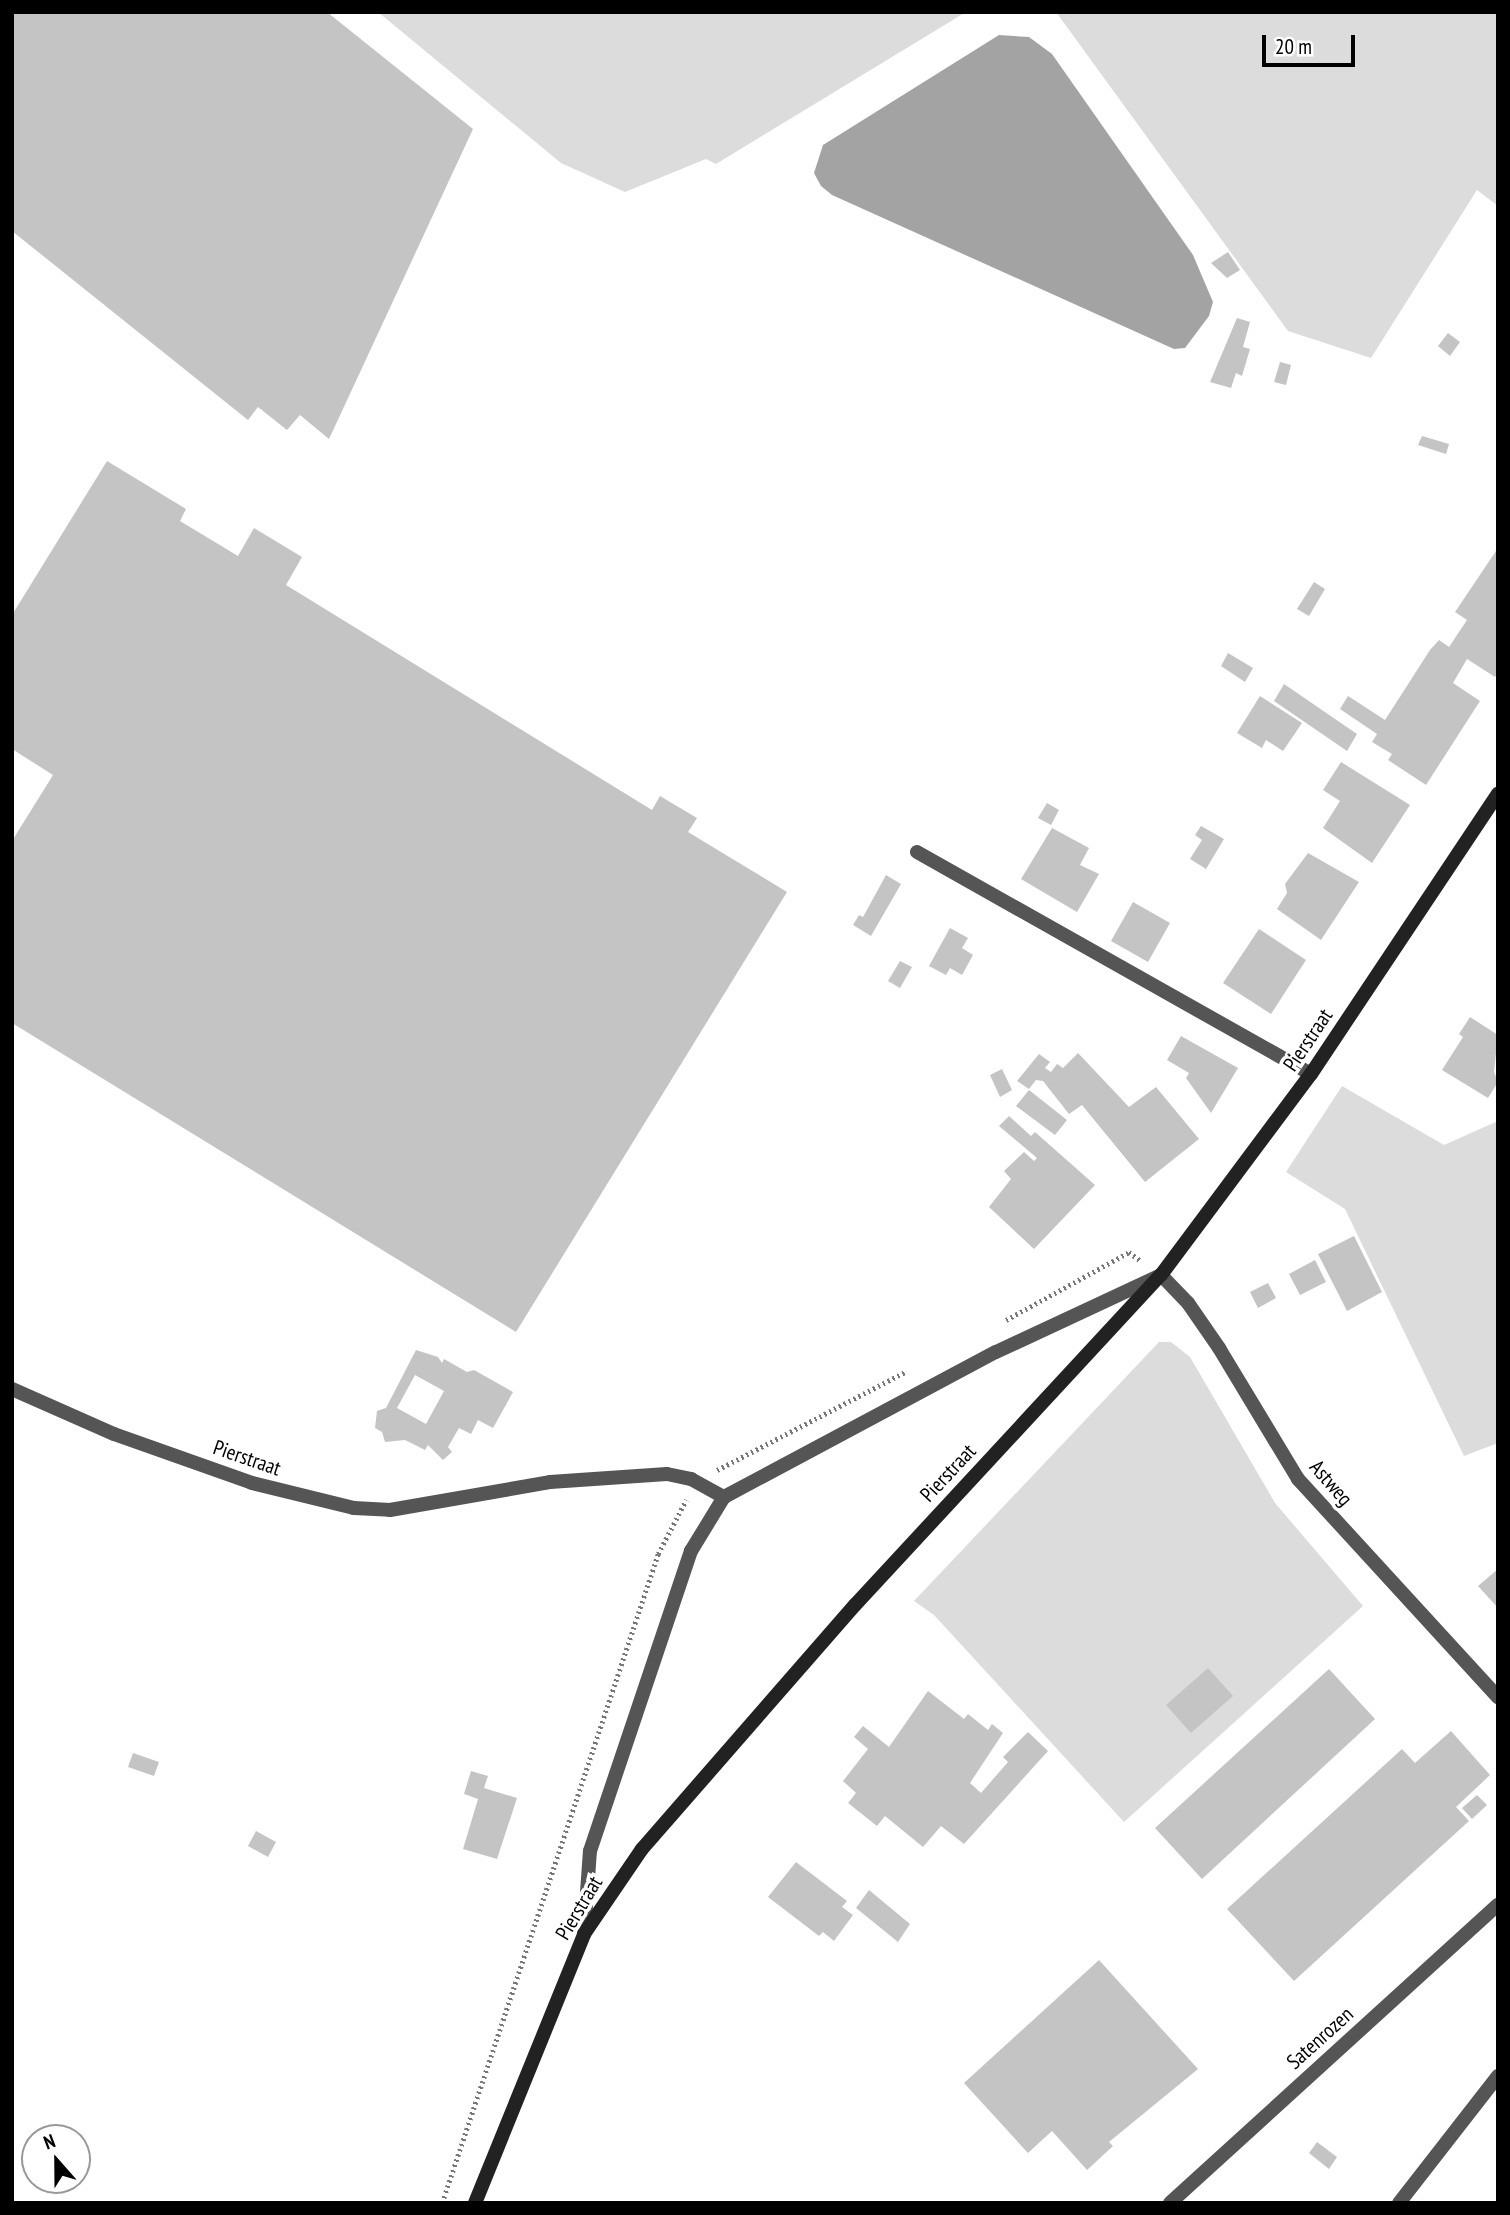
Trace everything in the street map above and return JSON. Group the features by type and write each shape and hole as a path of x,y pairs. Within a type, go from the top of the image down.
{"street":[{"name":"Pierstraat","path":"475,2203 584,1934 642,1849 855,1605 1161,1275 1311,1074 1498,794"},
{"path":"917,852 1311,1074"},
{"path":"584,1934 590,1851 691,1551 724,1497 996,1352 1161,1275"},
{"name":"Astweg","path":"1161,1275 1188,1303 1219,1348 1298,1479 1498,1697"},
{"name":"Pierstraat","path":"12,1389 114,1434 252,1483 354,1508 422,1507 506,1489 609,1476 667,1474 699,1482 724,1497"},
{"name":"Satenrozen","path":"1170,2203 1498,1905"},
{"path":"1399,2203 1498,2076"}],"path":[{"path":"442,2203 658,1554 699,1482"}],"shaded area":[{"path":"378,12 966,12 716,164 706,159 625,192 561,163"},
{"path":"1056,12 1498,12 1498,206 1477,190 1371,358 1288,331"},
{"path":"999,35 1029,37 1052,54 1193,255 1213,302 1209,316 1185,348 1174,349 832,195 821,186 814,173 823,145"},
{"path":"1342,1086 1444,1145 1498,1121 1498,1443 1464,1456 1345,1209 1286,1172"},
{"path":"1159,1342 1171,1342 1190,1357 1275,1503 1363,1606 1124,1822 934,1615 914,1601"}],"building":[{"path":"12,12 327,12 473,129 329,439 300,415 287,430 258,407 248,420 12,231"},
{"path":"1228,252 1240,270 1227,278 1211,263"},
{"path":"1237,318 1250,322 1243,347 1250,349 1242,376 1236,373 1231,388 1210,382"},
{"path":"1448,333 1460,342 1450,356 1438,346"},
{"path":"1280,362 1291,365 1286,385 1274,382"},
{"path":"1422,436 1449,444 1446,454 1418,445"},
{"path":"107,461 186,509 180,521 238,556 254,528 302,557 286,585 652,810 660,796 697,818 688,832 787,892 516,1332 12,1023 12,841 53,775 12,749 12,615"},
{"path":"1498,548 1498,672 1495,677 1467,659 1453,683 1480,701 1426,785 1388,760 1392,754 1372,742 1377,734 1340,709 1348,696 1385,720 1430,650 1439,640 1449,647 1467,620 1455,612"},
{"path":"1314,582 1325,589 1309,616 1297,609"},
{"path":"1228,653 1253,668 1245,682 1221,666"},
{"path":"1284,684 1357,734 1347,751 1274,701"},
{"path":"1260,696 1302,723 1283,751 1266,740 1262,748 1237,733"},
{"path":"1341,762 1410,805 1372,863 1323,828 1340,801 1323,790"},
{"path":"1047,803 1059,810 1051,825 1038,818"},
{"path":"1201,826 1224,839 1206,869 1190,859 1202,840 1195,835"},
{"path":"1052,828 1089,848 1080,865 1099,874 1077,912 1021,879"},
{"path":"1308,853 1359,882 1321,940 1277,909 1287,893 1285,884"},
{"path":"886,875 901,884 871,936 853,925 859,915 863,917"},
{"path":"1133,902 1170,923 1148,962 1111,941"},
{"path":"950,928 968,938 962,948 973,955 962,975 950,968 946,975 929,966"},
{"path":"1259,929 1306,960 1271,1014 1223,983"},
{"path":"900,961 912,967 900,988 888,981"},
{"path":"1470,1017 1498,1035 1494,1072 1498,1082 1488,1098 1442,1070 1463,1037 1459,1034"},
{"path":"1181,1036 1238,1068 1211,1113 1186,1078 1189,1073 1167,1060"},
{"path":"1078,1053 1129,1107 1156,1087 1199,1139 1145,1182 1082,1105 1069,1114 1043,1081 1036,1080 1029,1089 1017,1081 1039,1054 1050,1062 1045,1068 1051,1072 1057,1064 1063,1068"},
{"path":"1002,1069 1012,1090 1000,1097 990,1075"},
{"path":"1029,1090 1067,1120 1055,1135 1016,1106"},
{"path":"1009,1116 1031,1136 1035,1132 1095,1185 1034,1249 989,1207 1011,1179 1004,1171 1024,1152 1034,1161 1037,1158 999,1126"},
{"path":"1354,1236 1382,1292 1347,1311 1318,1254"},
{"path":"1315,1260 1326,1282 1300,1295 1289,1274"},
{"path":"1268,1283 1276,1298 1258,1308 1250,1292"},
{"path":"416,1350 438,1357 442,1363 444,1359 467,1372 474,1370 513,1392 493,1428 478,1420 471,1434 459,1428 448,1447 452,1452 443,1460 428,1445 425,1450 405,1440 385,1442 382,1432 375,1428 377,1411 386,1408","holes":["415,1375 444,1391 426,1424 397,1408"]},
{"path":"1498,1569 1498,1608 1478,1586"},
{"path":"1208,1668 1233,1696 1191,1733 1166,1705"},
{"path":"1329,1669 1375,1719 1202,1879 1155,1828"},
{"path":"928,1691 964,1719 968,1714 988,1730 992,1724 1003,1733 970,1783 981,1793 1008,1762 1003,1757 1028,1732 1048,1751 964,1844 941,1826 923,1847 885,1816 877,1826 848,1803 856,1793 843,1781 868,1749 854,1737 863,1726 889,1747"},
{"path":"1451,1731 1490,1775 1456,1807 1469,1821 1294,1981 1227,1909 1402,1749 1415,1763"},
{"path":"133,1753 159,1762 154,1776 128,1767"},
{"path":"471,1771 488,1776 484,1788 517,1798 497,1859 463,1849 478,1799 464,1794"},
{"path":"1477,1795 1487,1805 1472,1819 1462,1808"},
{"path":"256,1831 276,1842 268,1857 248,1846"},
{"path":"796,1862 847,1901 842,1907 853,1915 834,1941 823,1932 819,1936 768,1897"},
{"path":"869,1890 910,1924 898,1942 856,1908"},
{"path":"1099,1960 1198,2069 1109,2142 1113,2146 1087,2170 1052,2131 1028,2153 964,2083"},
{"path":"1317,2142 1337,2157 1329,2169 1309,2153"}]}
